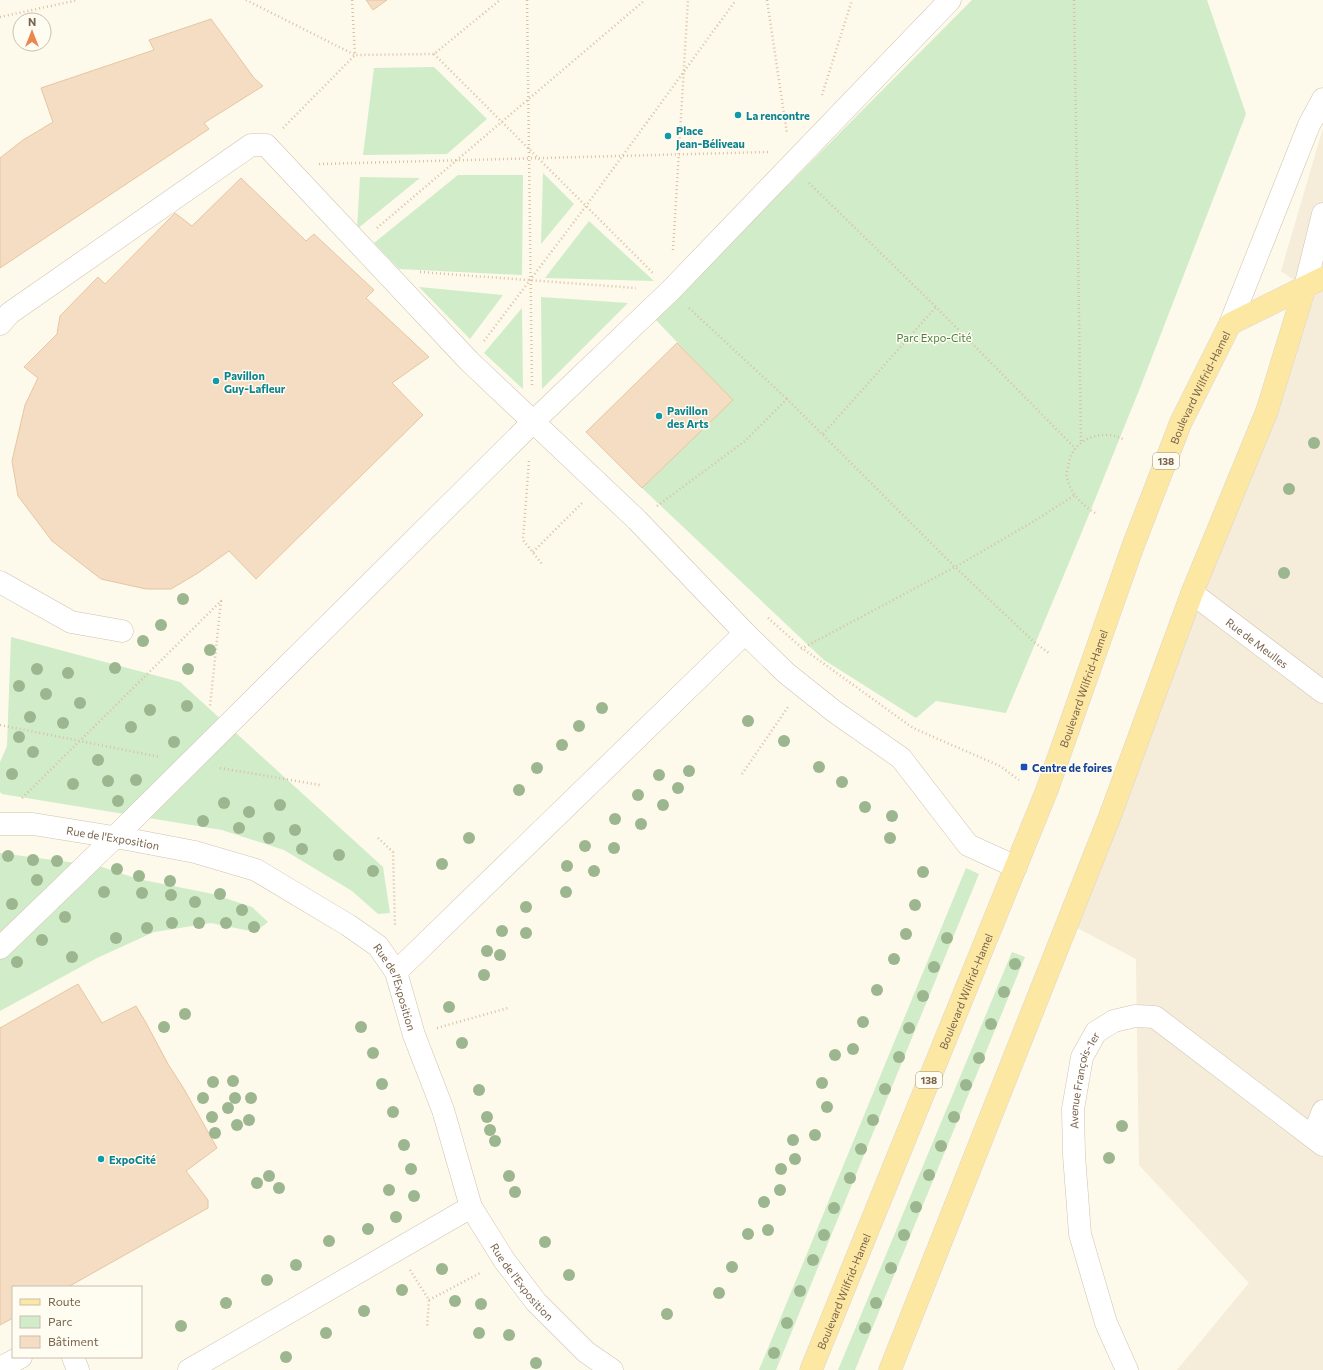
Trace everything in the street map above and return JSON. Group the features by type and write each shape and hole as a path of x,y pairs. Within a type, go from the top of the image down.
{"main road":[{"path":"1230,324 1314,282"},
{"path":"890,1370 1110,816 1192,593 1267,411 1314,282"},
{"name":"Boulevard Wilfrid-Hamel","path":"811,1370 1047,790 1133,546 1180,422 1230,324"}],"street":[{"path":"0,948 115,837 533,422 671,290 791,158 950,0"},
{"name":"Boulevard Wilfrid-Hamel","path":"1230,324 1310,125 1323,99"},
{"path":"0,324 10,313 251,144 266,146 469,361 638,520 744,633 794,679 835,712 901,758 968,844 1016,867"},
{"path":"1314,282 1323,214"},
{"path":"0,582 71,622 122,631"},
{"name":"Rue de Meulles","path":"1192,593 1323,692"},
{"path":"396,972 744,633"},
{"name":"Rue de l'Exposition","path":"0,824 33,824 115,837 195,852 256,870 348,925 378,946 396,972 414,1035 443,1110 471,1207 504,1260 542,1308 586,1352 612,1370"},
{"name":"Avenue François-1er","path":"1127,1370 1106,1323 1080,1234 1074,1155 1073,1110 1082,1057 1096,1032 1114,1022 1134,1016 1154,1017 1318,1141"},
{"path":"1318,1141 1323,1111"},
{"path":"189,1370 471,1207"},
{"path":"0,1368 19,1358"},
{"path":"73,1358 78,1370"}],"path":[{"path":"0,17 78,0"},
{"path":"246,0 355,55 434,54 500,0"},
{"path":"266,146 355,55 352,0"},
{"path":"527,0 533,422 523,540 542,564"},
{"path":"359,244 645,0"},
{"path":"673,253 688,0"},
{"path":"469,361 586,206 736,0"},
{"path":"767,0 791,158 1075,448"},
{"path":"822,98 852,0"},
{"path":"1074,0 1081,441"},
{"path":"434,54 671,290 787,399 956,567 1035,642 1049,653"},
{"path":"285,165 679,154 791,158"},
{"path":"383,270 531,279 671,290"},
{"path":"823,434 936,307"},
{"path":"652,510 745,441 787,399"},
{"path":"1095,513 1084,506 1075,495 1067,477 1068,459 1081,441 1094,436 1108,435 1123,439"},
{"path":"533,552 600,485"},
{"path":"742,774 794,679 802,648 956,567 1031,524 1075,495"},
{"path":"21,799 222,601 210,708"},
{"path":"767,617 802,648 913,728 1000,766 1019,780"},
{"path":"378,838 393,852 395,927"},
{"path":"414,1035 508,1008"},
{"path":"396,1250 429,1300 426,1328"},
{"path":"429,1300 504,1260"}],"shaded area":[{"path":"1323,128 1323,1370 1177,1370 1249,1283 1139,1165 1136,959 1068,923 1305,287 1281,271"}],"green space":[{"name":"Parc Expo-Cité","path":"972,0 1207,0 1246,114 1140,388 1006,713 936,701 916,718 824,660 642,488 732,400 655,319"},
{"path":"434,67 487,119 447,154 363,155 374,68"},
{"path":"543,173 574,204 541,244"},
{"path":"458,175 523,175 522,275 399,269 374,243"},
{"path":"360,177 420,178 357,229"},
{"path":"589,221 654,281 545,278"},
{"path":"419,287 503,295 470,339"},
{"path":"541,297 628,303 542,389"},
{"path":"522,308 523,389 484,353"},
{"path":"11,637 180,682 383,867 390,913 378,914 352,891 284,850 222,830 2,794 0,792 0,762 7,746"},
{"path":"0,853 99,866 138,879 213,894 252,907 268,922 255,932 211,923 154,932 97,958 0,1011"},
{"path":"966,868 979,874 776,1370 759,1370"},
{"path":"1012,952 1025,957 855,1370 838,1370"}],"building":[{"path":"366,0 387,0 373,10"},
{"path":"211,19 254,78 263,86 204,123 209,129 0,268 0,158 23,140 53,122 41,88 154,50 149,40"},
{"name":"Pavillon Guy-Lafleur","path":"241,178 306,241 314,234 374,290 366,298 429,357 392,383 423,415 256,579 229,551 198,573 171,589 146,589 101,579 52,541 18,496 12,461 25,405 38,378 24,367 57,334 60,316 98,277 105,284 175,213 192,226"},
{"name":"Pavillon des Arts","path":"677,343 733,400 642,488 586,432"},
{"name":"ExpoCité","path":"78,984 102,1023 136,1006 217,1148 186,1171 208,1200 208,1208 70,1286 12,1286 12,1319 0,1325 0,1028"}],"place":[{"name":"La rencontre","path":"738,115"},
{"name":"Place Jean-Béliveau","path":"668,136"},
{"name":"Pavillon Guy-Lafleur","path":"216,381"},
{"name":"Pavillon des Arts","path":"659,416"},
{"name":"Centre de foires","path":"1024,767"},
{"name":"ExpoCité","path":"101,1159"}]}
